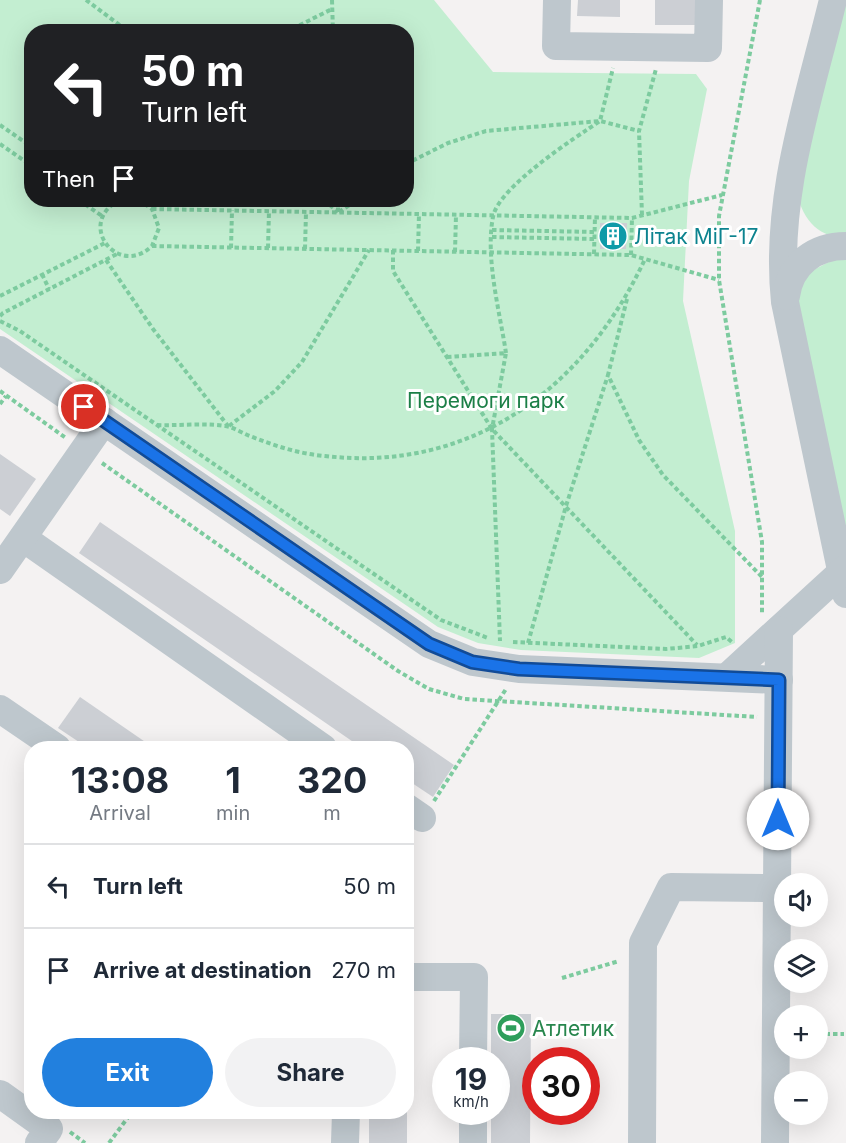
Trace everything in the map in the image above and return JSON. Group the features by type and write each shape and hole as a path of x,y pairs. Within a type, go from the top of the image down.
{"street":[{"path":"557,0 556,46 662,49 708,48 709,0"},
{"path":"727,677 763,644 844,578 785,302 782,245 787,188 833,0"},
{"path":"787,188 791,210 802,228 837,246"},
{"path":"785,302 790,280 802,262 837,246"},
{"path":"0,350 429,644 472,662 523,656 727,677 779,680"},
{"path":"104,421 9,550 312,741"},
{"path":"763,644 779,680 777,873"},
{"path":"0,708 47,741"},
{"path":"642,1143 643,943 671,887 774,888"},
{"path":"775,1143 777,927"},
{"path":"414,977 474,977 473,1047"},
{"path":"0,1094 24,1111"},
{"path":"35,1119 49,1129 39,1143"},
{"path":"345,1119 345,1143"},
{"path":"473,1125 473,1143"}],"path":[{"path":"86,0 118,24"},
{"path":"332,0 333,24"},
{"path":"0,321 20,331 441,620 500,641 523,656 666,649 698,646 726,637 763,644 762,542 719,280 717,238 722,195 760,0"},
{"path":"302,24 332,9"},
{"path":"500,641 492,429 506,353 492,252 493,215 500,203 538,164 600,121 618,47"},
{"path":"642,215 639,131 662,49"},
{"path":"414,160 448,143 486,131 600,121 639,131"},
{"path":"0,125 24,142"},
{"path":"0,144 24,160"},
{"path":"149,207 152,209 632,218 722,195"},
{"path":"88,207 102,216"},
{"path":"109,207 102,216 101,234 105,243 118,254"},
{"path":"332,207 338,212"},
{"path":"338,207 338,212"},
{"path":"338,212 346,207"},
{"path":"0,316 3,312 118,254 140,255 152,246 159,228 152,209"},
{"path":"231,248 232,210"},
{"path":"268,248 269,211"},
{"path":"305,249 306,212"},
{"path":"418,251 419,214"},
{"path":"455,252 456,215"},
{"path":"594,254 595,217"},
{"path":"631,255 632,218"},
{"path":"492,231 595,232"},
{"path":"492,237 595,239"},
{"path":"0,296 105,243"},
{"path":"152,246 631,255 719,280"},
{"path":"229,427 275,391 302,362 369,250"},
{"path":"393,250 393,271 492,429 698,646"},
{"path":"156,425 229,427 259,440 299,452 373,459 446,447 492,429 536,400 574,366 607,326 628,293 645,259"},
{"path":"106,260 171,354 229,427"},
{"path":"42,274 49,289"},
{"path":"414,812 523,656 566,506 608,375 628,293"},
{"path":"447,357 506,353"},
{"path":"608,375 639,440 663,476 762,577"},
{"path":"0,404 6,396"},
{"path":"562,978 643,954"},
{"path":"828,1034 844,1034"},
{"path":"109,1143 127,1119"}],"green space":[{"name":"Перемоги парк","path":"0,0 434,0 493,72 696,74 707,89 689,181 683,301 735,531 735,643 699,658 521,650 478,643 438,627 0,329"},
{"path":"846,0 846,239 826,234 811,223 802,208 796,188"},
{"path":"846,253 846,558 795,293 802,276"}],"building":[{"path":"578,0 620,0 620,17 577,16"},
{"path":"655,0 695,0 695,25 655,25"},
{"name":"Літак МіГ-17","path":"600,223 627,223 626,249 600,249"},
{"path":"0,454 36,479 10,516 0,509"},
{"path":"100,522 454,765 433,797 414,784 414,741 352,741 79,553"},
{"path":"80,697 144,741 78,741 58,728"},
{"path":"491,1014 531,1014 531,1047 522,1047 522,1125 530,1125 530,1143 491,1143 491,1125 510,1125 510,1047 491,1047"},
{"path":"369,1119 407,1119 407,1143 369,1143"}],"place":[{"name":"Літак МіГ-17","path":"613,236"},
{"name":"Атлетик","path":"511,1028"}],"route":[{"path":"84,407 429,644 472,662 519,669 779,680 778,819"}]}
